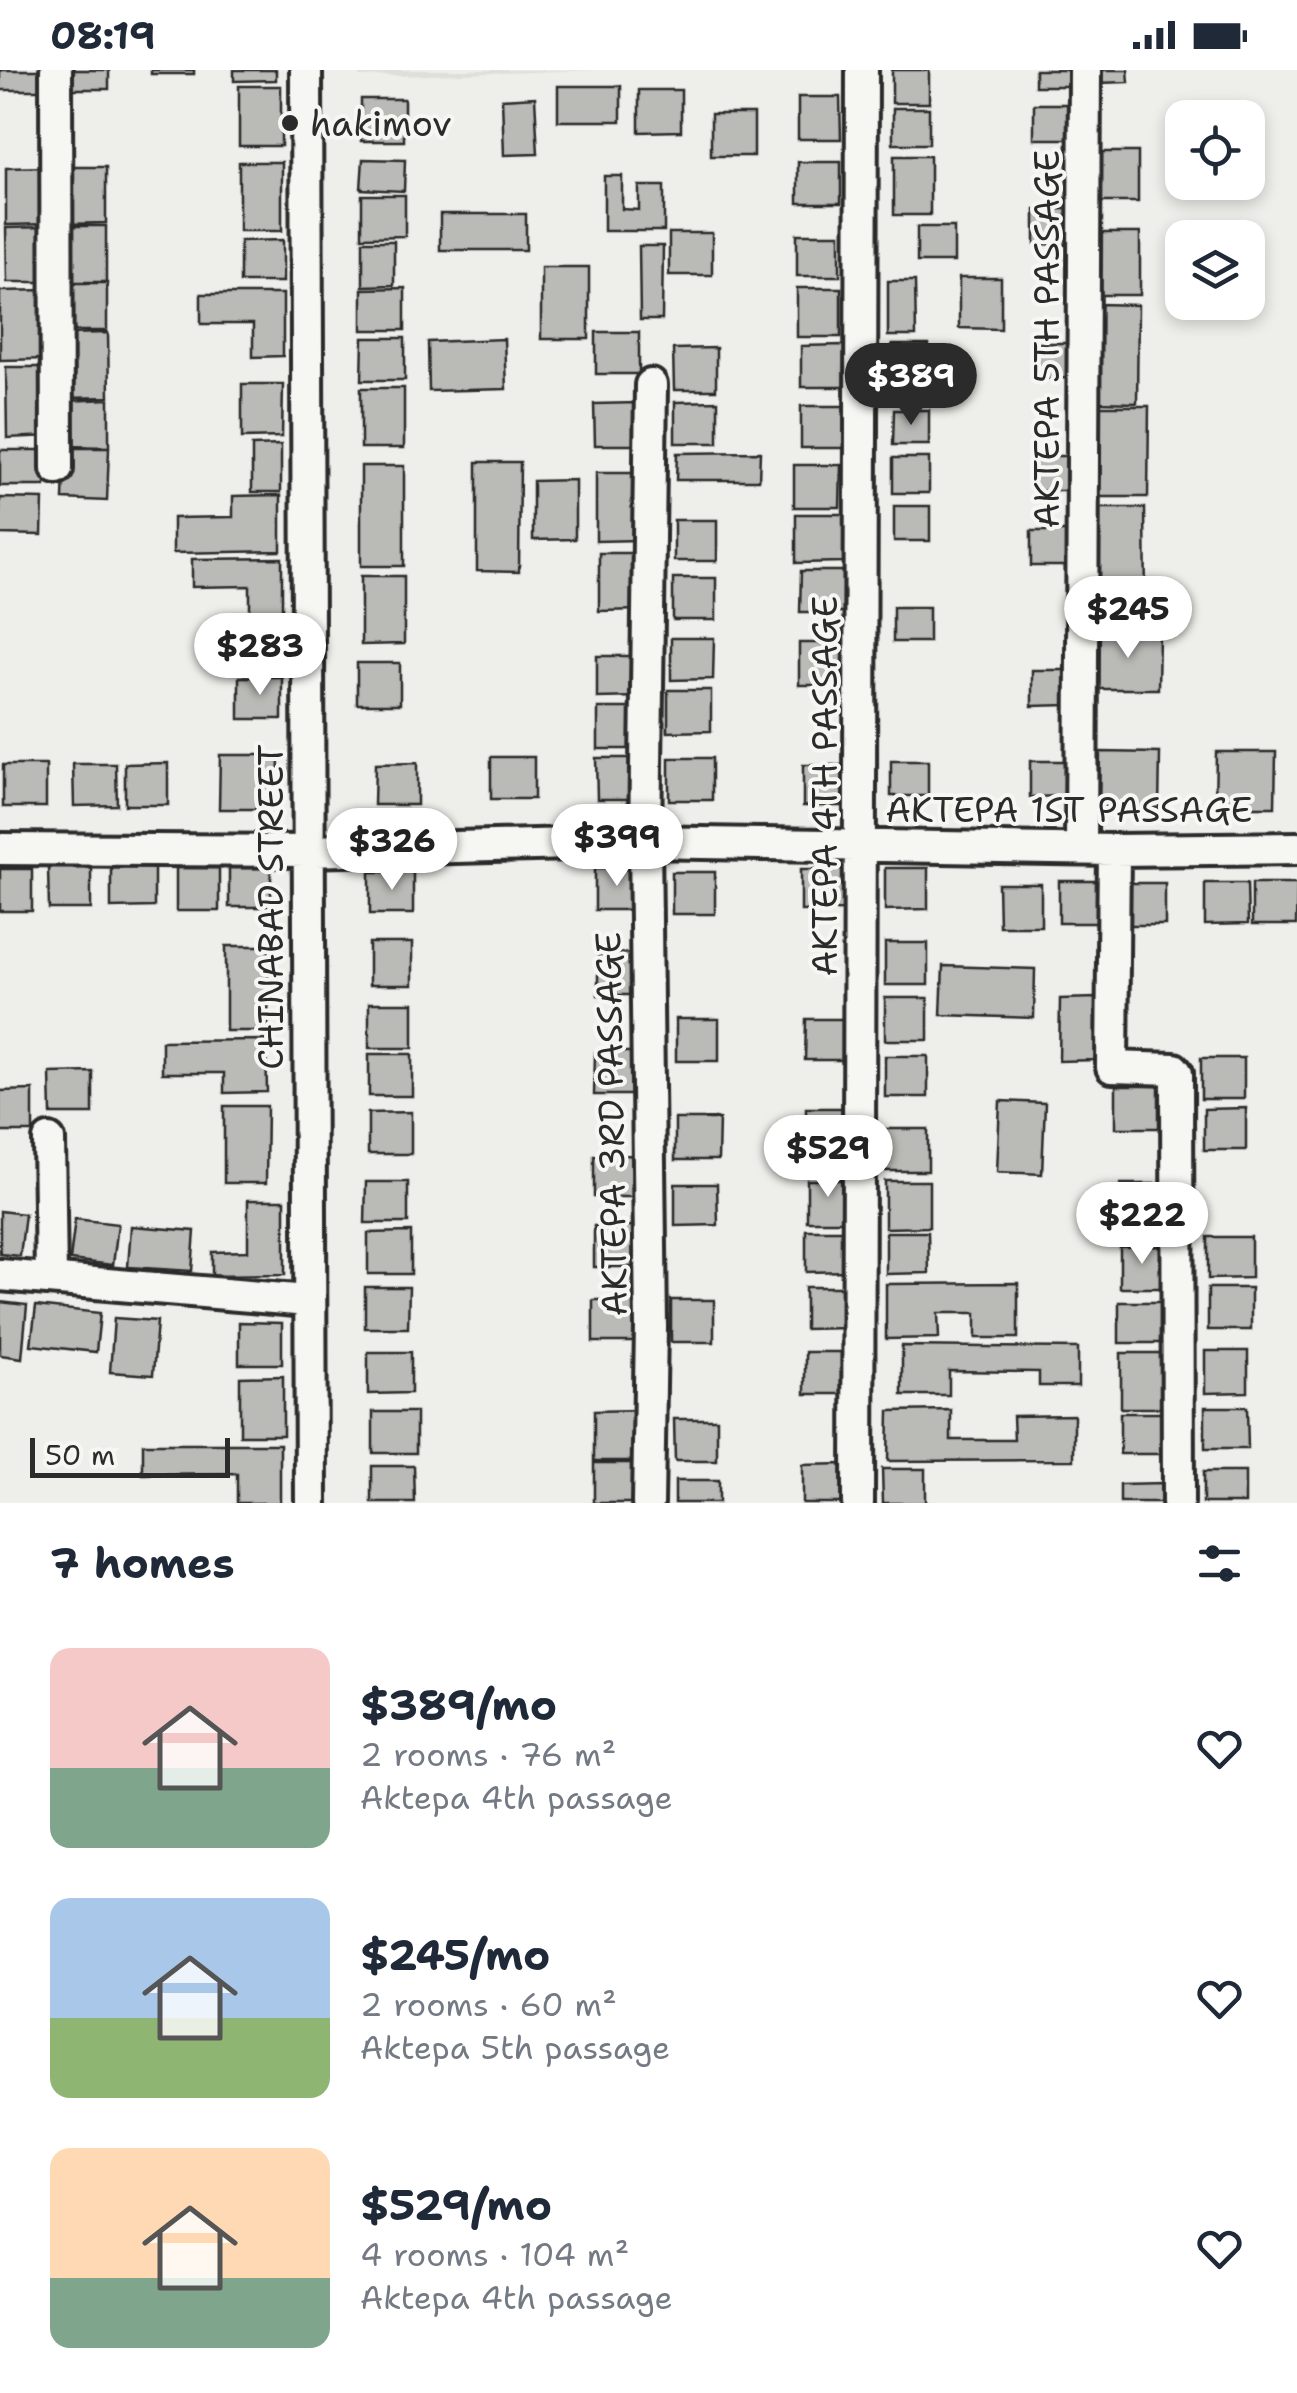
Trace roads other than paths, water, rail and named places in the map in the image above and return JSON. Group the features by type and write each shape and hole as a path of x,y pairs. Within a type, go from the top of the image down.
{"street":[{"path":"56,70 57,469"},
{"name":"CHINABAD STREET","path":"306,70 310,1503"},
{"name":"AKTEPA 4TH PASSAGE","path":"858,1503 862,70"},
{"name":"AKTEPA 5TH PASSAGE","path":"1082,849 1085,70"},
{"name":"AKTEPA 3RD PASSAGE","path":"648,1503 651,1326 645,842 651,385"},
{"name":"AKTEPA 1ST PASSAGE","path":"0,849 307,851 645,842 1114,850 1297,848"},
{"path":"1114,850 1112,1067 1174,1069 1176,1073 1178,1503"},
{"path":"49,1140 50,1279"},
{"path":"0,1275 308,1301"}],"place":[{"name":"hakimov","path":"290,123"}]}
